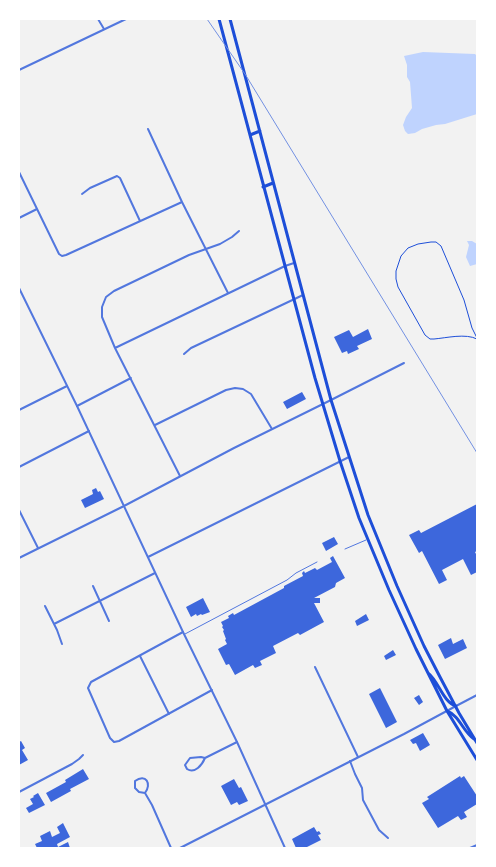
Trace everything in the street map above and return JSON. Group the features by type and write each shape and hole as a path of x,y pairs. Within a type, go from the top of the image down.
{"main road":[{"path":"219,19 315,378 359,518 426,671 447,711 477,760"},
{"path":"230,19 324,375 368,515 397,586 427,652 476,741"},
{"path":"250,135 260,131"},
{"path":"263,187 273,183"},
{"path":"315,378 324,375"},
{"path":"426,671 434,679 450,703 456,706"},
{"path":"447,711 455,716 468,735 476,741"}],"street":[{"path":"98,19 104,29"},
{"path":"19,70 126,19"},
{"path":"148,129 182,202 228,293"},
{"path":"19,172 59,254 62,256 182,202"},
{"path":"82,194 90,188 117,176 120,178 140,222"},
{"path":"19,218 37,209"},
{"path":"180,476 116,348 102,317 102,307 106,297 114,291 189,255 228,240 239,231"},
{"path":"116,348 228,293 294,263"},
{"path":"19,288 77,406 155,573 237,742 264,805 285,848"},
{"path":"184,354 191,348 303,295"},
{"path":"19,558 404,363"},
{"path":"77,406 131,378"},
{"path":"19,410 67,386"},
{"path":"155,425 226,390 235,388 244,389 251,394 272,429"},
{"path":"19,467 89,431"},
{"path":"148,557 349,457"},
{"path":"19,510 38,548"},
{"path":"54,624 155,573"},
{"path":"93,586 110,621"},
{"path":"45,606 62,644"},
{"path":"184,633 90,682 88,688 110,738 114,742 119,741 212,690"},
{"path":"140,656 169,714"},
{"path":"314,667 358,757"},
{"path":"180,848 477,695"},
{"path":"204,758 198,768 194,771 187,769 185,765 190,758 204,758 237,742"},
{"path":"19,792 72,764 83,755"},
{"path":"350,761 362,788 363,800 379,830 388,838"},
{"path":"140,778 146,779 148,782 148,787 145,793 139,792 135,788 134,781 140,778"},
{"path":"145,793 171,848"},
{"path":"470,848 477,846"}],"lane":[{"path":"345,549 368,540"},
{"path":"184,633 283,582 317,562"}],"path":[{"path":"431,242 438,243 442,248 464,300 472,328 477,338 470,336 434,340 427,338 397,284 396,275 399,260 400,256 405,250 412,246 431,242"}],"water":[{"path":"423,52 475,54 477,56 477,114 408,134 403,125 412,108 410,82 407,77 407,65 404,56"},
{"path":"467,241 472,241 477,244 477,264 470,266 466,257 469,245"}],"building":[{"path":"368,329 372,339 357,346 359,349 348,354 347,351 342,353 334,337 349,330 353,337"},
{"path":"302,392 306,399 287,409 283,402"},
{"path":"96,488 98,492 100,491 104,499 85,508 81,500 93,494 92,490"},
{"path":"477,504 477,551 475,552 477,556 477,572 471,575 463,559 442,570 447,580 439,584 422,551 419,553 409,535 419,530 421,533"},
{"path":"334,537 338,544 326,551 322,543"},
{"path":"333,556 345,578 336,583 335,587 314,598 320,598 320,603 314,603 324,622 300,635 298,633 273,646 276,653 260,661 262,665 255,668 253,665 235,675 229,664 226,665 218,649 227,644 221,622 229,618 228,616 233,613 234,615 284,588 284,586 303,576 302,573 304,571 305,573 315,568 317,570 332,562 330,558"},
{"path":"203,598 210,612 197,616 196,614 191,617 186,607"},
{"path":"366,614 369,620 357,626 355,621"},
{"path":"451,638 453,644 463,639 467,648 445,659 438,645"},
{"path":"393,650 396,655 386,660 384,656"},
{"path":"380,688 397,722 386,728 369,694"},
{"path":"419,695 423,702 419,705 414,698"},
{"path":"423,733 430,745 420,751 416,743 413,744 410,740"},
{"path":"21,741 25,748 22,750 28,760 19,765 19,742"},
{"path":"83,769 89,779 70,789 71,791 51,802 46,793 66,782 65,780"},
{"path":"460,776 461,778 464,776 477,796 477,804 464,812 467,817 461,820 458,816 438,828 422,803 429,799 427,797"},
{"path":"234,779 239,788 241,787 248,801 239,805 237,802 231,805 221,786"},
{"path":"38,793 45,805 29,813 26,808 33,804 30,799"},
{"path":"63,823 70,837 57,844 58,847 68,842 70,848 37,848 35,844 42,841 40,836 50,831 52,837 60,833 57,827"},
{"path":"314,827 317,832 319,831 321,834 318,835 321,840 305,848 296,848 292,839"}],"railway":[{"path":"207,19 245,74 477,453"}]}
